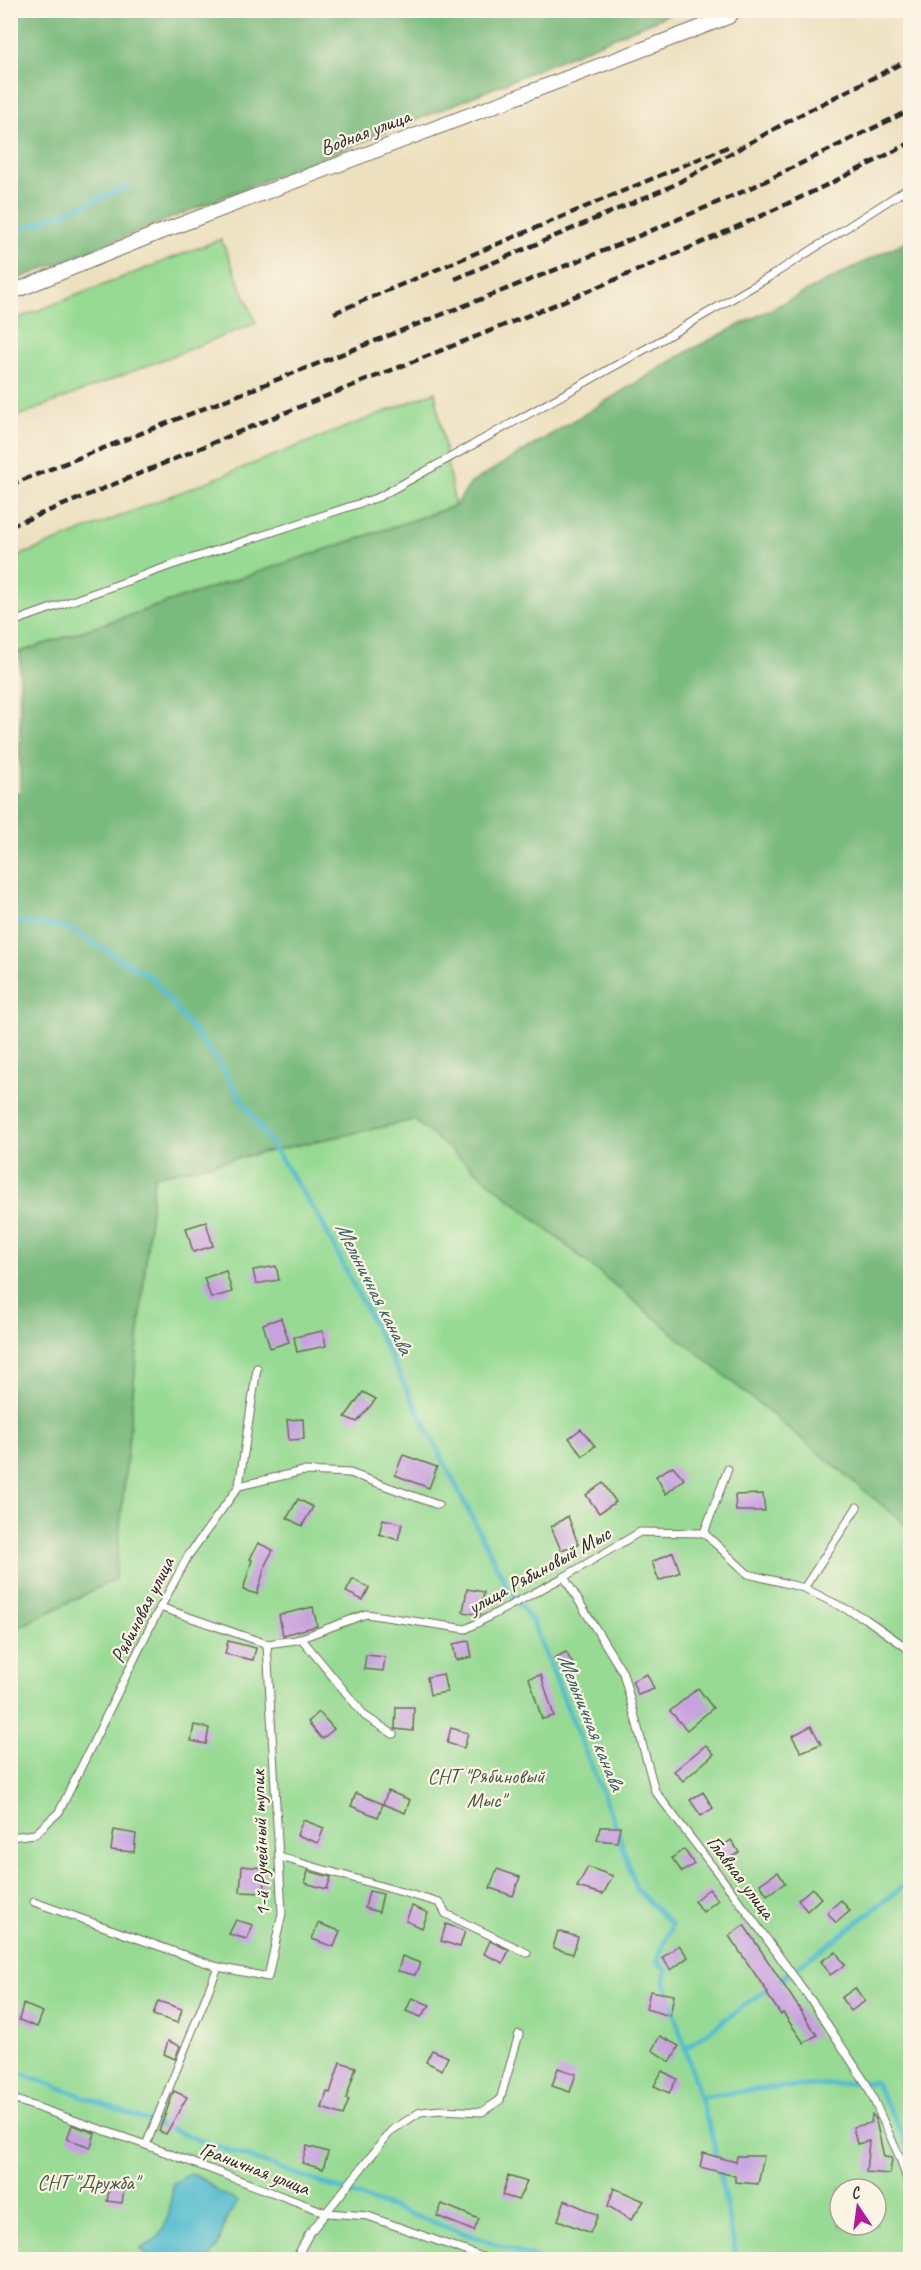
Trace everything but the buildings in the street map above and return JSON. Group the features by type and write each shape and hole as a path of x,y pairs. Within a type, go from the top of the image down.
{"street":[{"name":"Водная улица","path":"10,294 169,229 728,17 735,10"}],"lane":[{"path":"10,623 172,565 380,497 771,276 910,187"},
{"name":"Рябиновая улица","path":"10,1837 35,1834 59,1812 160,1607 188,1556 239,1486 257,1368"},
{"path":"728,1469 704,1533 748,1574 804,1588 866,1619 910,1650"},
{"path":"239,1486 303,1471 351,1473 438,1505"},
{"path":"804,1588 856,1507"},
{"name":"улица Рябиновый Мыс","path":"160,1607 267,1644 301,1638 366,1614 466,1629 564,1577 640,1532 704,1533"},
{"name":"Главная улица","path":"564,1577 623,1673 655,1791 810,1998 867,2085 900,2158 910,2189"},
{"path":"301,1638 365,1716 393,1734"},
{"name":"1-й Ручейный тупик","path":"218,1967 268,1977 282,1913 267,1644"},
{"path":"280,1857 440,1903 446,1914 527,1953"},
{"path":"34,1902 218,1967 146,2145"},
{"path":"295,2259 309,2234 391,2131 420,2112 441,2110 482,2112 500,2100 519,2034"},
{"name":"Граничная улица","path":"10,2098 146,2145 327,2213 368,2217 491,2259"}],"green space":[{"path":"11,10 677,11 424,117 11,282"},
{"path":"221,239 256,323 11,419 11,321"},
{"path":"910,239 910,1528 414,1120 154,1176 115,1579 11,1631 10,794 20,792 20,652 455,506 471,483 690,350"},
{"path":"435,392 455,506 11,655 11,559"},
{"name":"СНТ \"Рябиновый Мыс\"","path":"415,1120 910,1528 910,2259 11,2260 11,1631 115,1579 154,1176"}],"water":[{"path":"191,2174 203,2179 219,2192 238,2202 226,2219 219,2244 210,2259 151,2259 141,2249 159,2238 169,2214 173,2183"}],"waterway":[{"path":"10,234 128,187"},
{"name":"Мельничная канава","path":"10,921 68,928 152,978 215,1058 320,1219 508,1588 532,1621 615,1824 637,1890 672,1925 659,1954 658,1962 666,1970 664,1980 712,2136 737,2260"},
{"path":"685,2049 845,1932 910,1881"},
{"path":"10,2069 199,2140 541,2260"},
{"path":"700,2097 768,2088 875,2082 905,2139 910,2154"}],"railway":[{"path":"455,279 674,185 794,118 910,59"},
{"path":"10,485 608,249 749,189 910,110"},
{"path":"10,526 620,278 767,213 910,143"},
{"path":"334,313 732,145"}],"park label":[{"name":"СНТ \"Дружба\"","path":"88,2182"}]}
